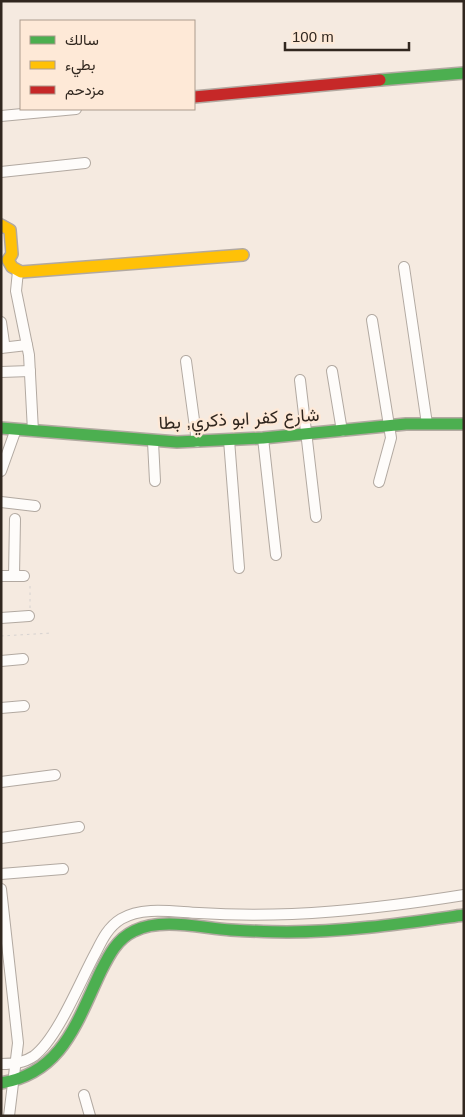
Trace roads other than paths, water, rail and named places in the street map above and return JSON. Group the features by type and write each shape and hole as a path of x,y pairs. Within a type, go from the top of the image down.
{"street":[{"path":"195,97 401,77 464,73"},
{"path":"1,116 65,110"},
{"path":"1,172 85,163"},
{"path":"1,225 10,230 12,254 5,260 18,271 32,272 243,255"},
{"path":"404,267 427,424"},
{"path":"18,271 16,291 30,371 33,431"},
{"path":"372,320 390,425 391,446 379,482"},
{"path":"1,322 4,343 1,348"},
{"path":"1,348 26,345"},
{"path":"186,361 197,442"},
{"path":"1,372 30,371"},
{"path":"332,372 342,431"},
{"path":"300,380 308,434 316,517"},
{"name":"شارع كفر ابو ذكري, بطا","path":"1,428 153,442 197,442 263,438 390,425 464,424"},
{"path":"1,471 16,429"},
{"path":"263,438 276,555"},
{"path":"229,440 239,568"},
{"path":"153,442 155,481"},
{"path":"1,502 35,506"},
{"path":"1,576 19,576 15,519"},
{"path":"1,618 29,616"},
{"path":"1,662 23,659"},
{"path":"1,708 24,706"},
{"path":"1,782 55,775"},
{"path":"1,838 79,827"},
{"path":"1,874 63,869"},
{"path":"1,889 5,965 18,1043 16,1064 7,1083 9,1116"},
{"path":"1,1064 16,1064 34,1055 47,1041 105,936 116,922 127,916 150,912 236,915 338,912 464,895"},
{"path":"7,1083 37,1072 56,1055 69,1035 114,948 132,932 155,926 252,932 296,931 406,923 464,915"},
{"path":"84,1094 90,1116"}]}
